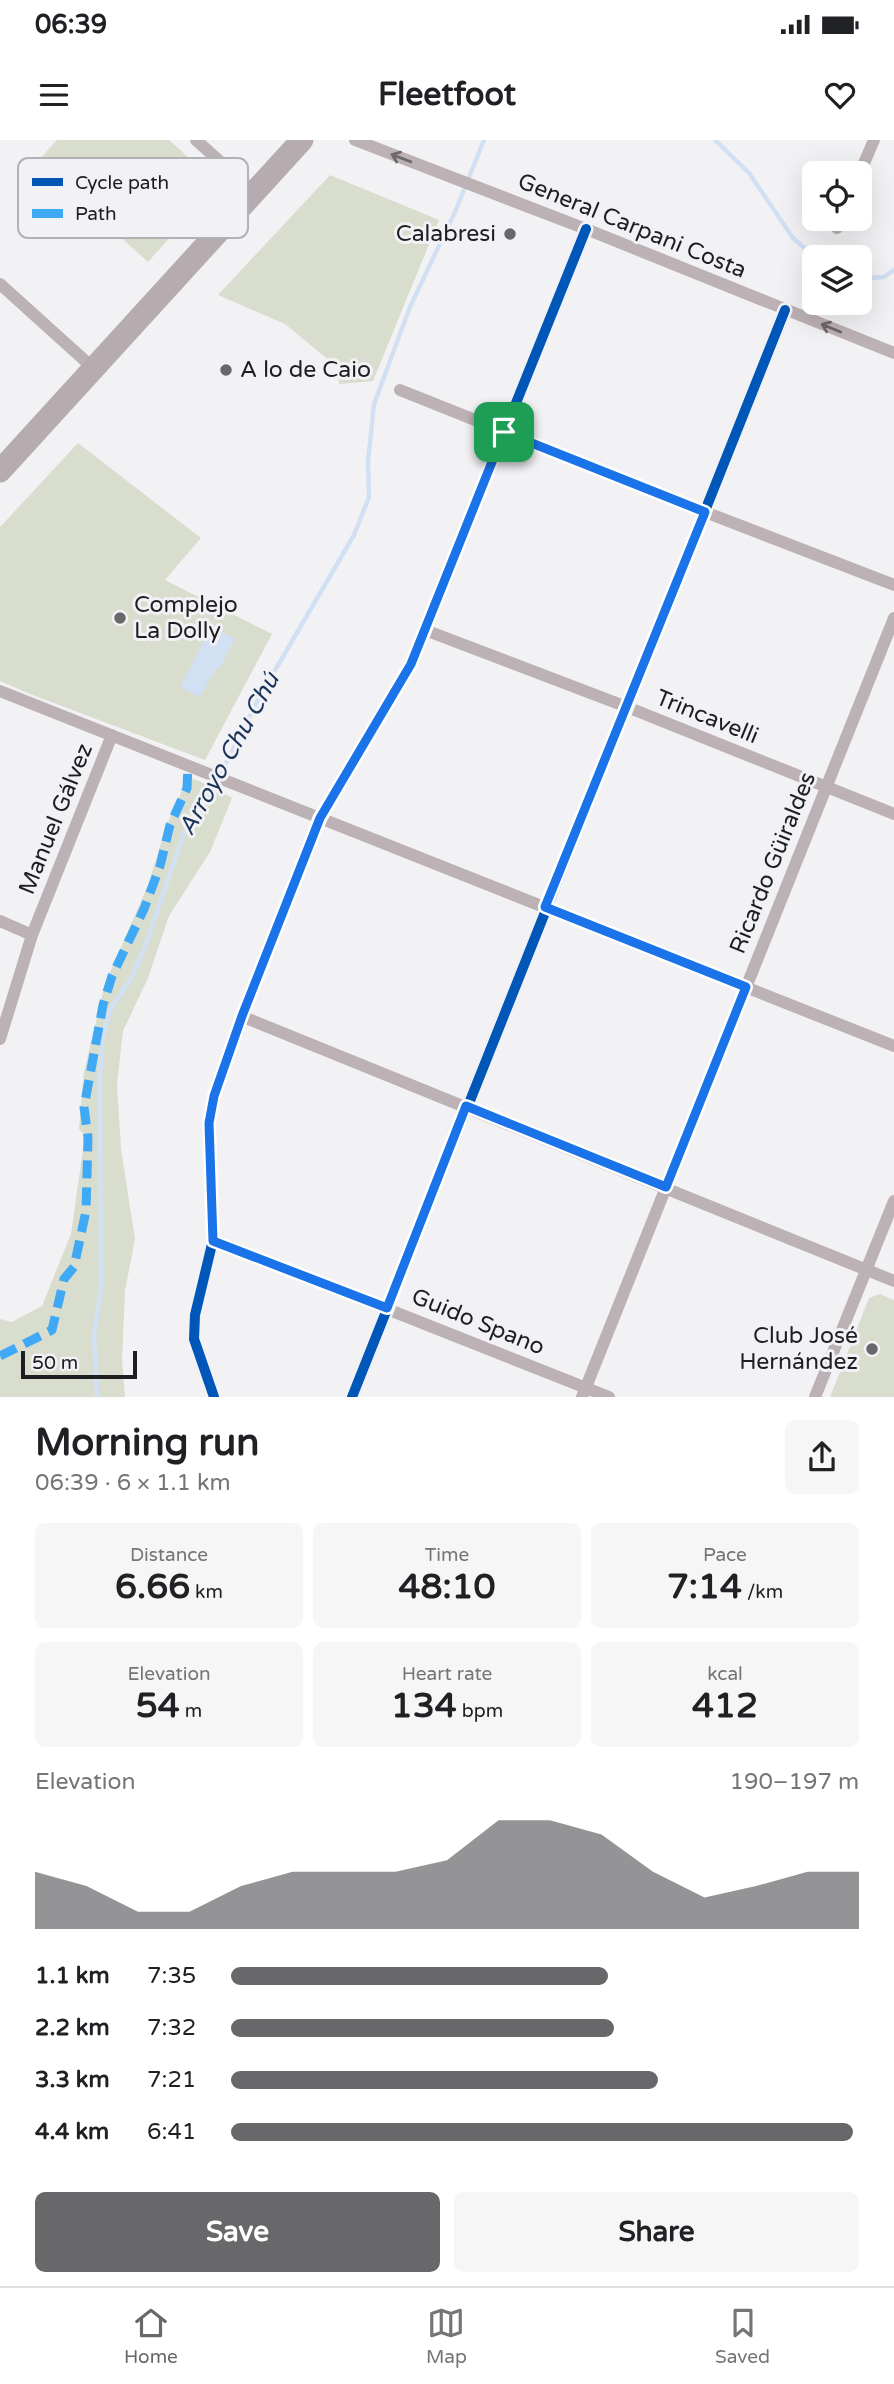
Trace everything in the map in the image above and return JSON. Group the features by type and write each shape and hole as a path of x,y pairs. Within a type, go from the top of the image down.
{"highway":[{"path":"248,201 302,140"},
{"path":"0,471 213,238"}],"street":[{"path":"197,140 217,158"},
{"name":"General Carpani Costa","path":"355,140 586,229 894,353"},
{"path":"865,161 874,140"},
{"path":"248,187 255,193"},
{"path":"214,1397 194,1339 195,1315 213,1241 209,1123 214,1096 242,1016 320,818 411,664 586,229"},
{"path":"0,284 92,368"},
{"path":"352,1397 785,310"},
{"path":"400,390 894,585"},
{"name":"Ricardo Güiraldes","path":"584,1393 894,618"},
{"name":"Trincavelli","path":"425,630 894,814"},
{"path":"0,691 894,1046"},
{"name":"Manuel Gálvez","path":"0,1039 32,935 112,735"},
{"path":"0,922 32,935"},
{"path":"242,1016 894,1281"},
{"path":"815,1397 894,1201"},
{"name":"Guido Spano","path":"213,1241 387,1308 584,1393 609,1397"}],"green space":[{"path":"57,140 169,140 189,158 41,158"},
{"path":"330,175 439,220 373,381 339,384 338,368 285,324 218,295"},
{"path":"121,238 170,238 148,262"},
{"name":"Complejo La Dolly","path":"78,443 201,538 165,580 272,634 205,760 0,681 0,527"},
{"path":"188,777 214,787 232,798 210,852 169,916 148,978 123,1031 117,1085 121,1149 135,1239 125,1291 122,1360 125,1397 0,1397 0,1319 12,1322 42,1306 71,1234 85,1136 79,1129 84,1072 105,984 148,885 166,827"},
{"name":"Club José Hernández","path":"880,1294 894,1300 894,1397 830,1397 869,1298"}],"water":[{"path":"211,627 235,639 200,697 180,687"}],"waterway":[{"name":"Arroyo Chu Chú","path":"97,1397 94,1336 101,1287 100,1079 102,1040 110,1010 132,977 146,944 185,830 214,787 260,696 354,535 369,497 368,462 374,404 410,307 455,212 484,140"},
{"name":"Arroyo Chu Chú","path":"715,140 749,173 793,238 802,246"},
{"name":"Arroyo Chu Chú","path":"872,278 884,277 894,270"}],"marked path":[{"path":"0,1356 52,1330 64,1279 74,1267 86,1211 88,1138 84,1107 103,1005 112,976 144,909 160,866 170,825 187,788 188,765"}],"cycle path":[{"path":"214,1397 194,1339 195,1315 213,1240 210,1123 214,1096 241,1016 320,818 411,664 586,229"},
{"path":"352,1397 785,310"}],"place":[{"name":"Calabresi","path":"510,234"},
{"name":"A lo de Caio","path":"226,370"},
{"name":"Complejo La Dolly","path":"120,618"},
{"name":"Club José Hernández","path":"872,1349"}],"route":[{"path":"504,432 705,512 545,907 746,987 666,1187 466,1106 387,1308 213,1241 209,1123 214,1096 242,1016 320,818 411,664 504,432"}]}
